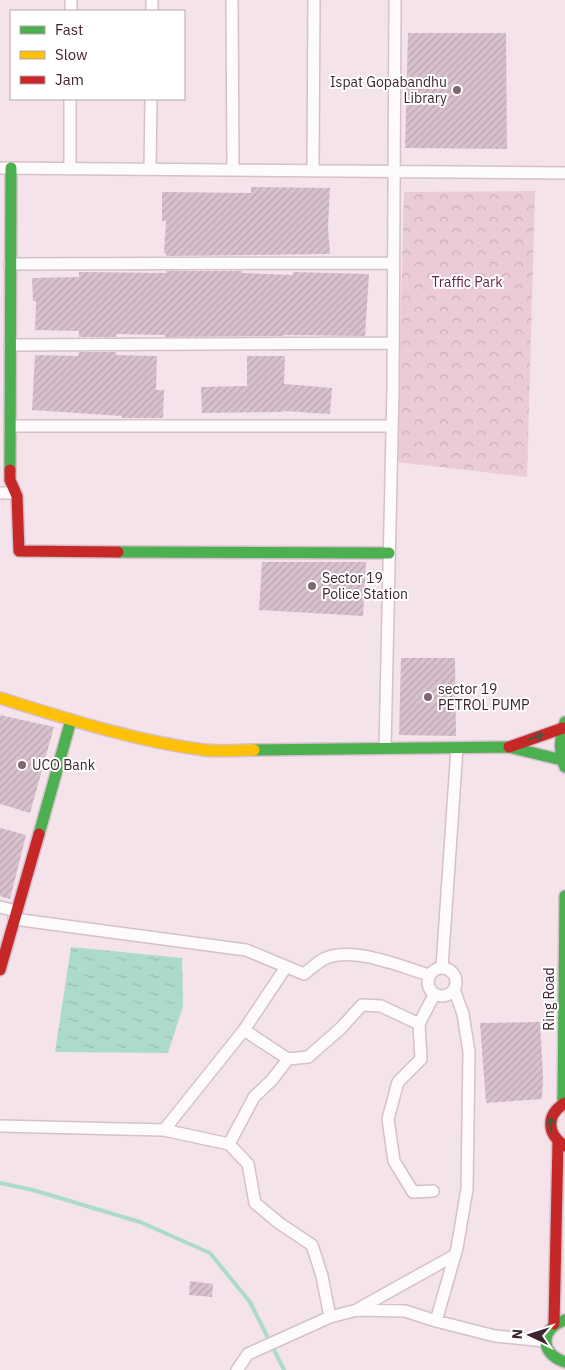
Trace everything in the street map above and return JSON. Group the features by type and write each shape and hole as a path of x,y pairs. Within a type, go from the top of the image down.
{"street":[{"path":"232,0 233,170"},
{"path":"313,171 314,0"},
{"path":"384,748 392,426 395,0"},
{"path":"70,100 70,169"},
{"path":"150,169 151,100"},
{"path":"389,553 19,551 17,496 10,480 10,264 5,168 565,174"},
{"path":"10,264 393,263"},
{"path":"10,345 393,343"},
{"path":"10,426 392,426"},
{"path":"0,493 16,493"},
{"path":"0,698 71,720 148,739 206,750 508,747 563,763 559,746 564,725"},
{"path":"0,970 71,720"},
{"path":"508,747 564,725"},
{"path":"442,967 457,748"},
{"name":"Ring Road","path":"564,1103 565,896"},
{"path":"0,906 15,915 246,950 304,974 326,958 347,953 429,975"},
{"path":"164,1130 244,1030 286,967"},
{"path":"434,995 428,986 429,975 433,970 442,967 449,969 454,974 456,983 454,990 462,1014 469,1052 468,1189 455,1254 436,1321"},
{"path":"434,995 446,996 454,990"},
{"path":"433,1191 413,1192 394,1161 388,1120 398,1082 421,1059 419,1024 434,995"},
{"path":"244,1030 288,1059 308,1057 340,1029 362,1005 381,1006 419,1024"},
{"path":"229,1144 254,1097 272,1080 288,1059"},
{"path":"564,1103 555,1109 551,1116 550,1126 552,1133 562,1144 560,1322 546,1333 545,1341 547,1351 554,1364 565,1362"},
{"path":"0,1126 164,1130 229,1144 248,1164 255,1203 279,1223 312,1245 322,1276 330,1317"},
{"path":"237,1370 248,1354 330,1317 356,1310 455,1254"},
{"path":"356,1310 405,1311 495,1336 545,1341"}],"green space":[{"name":"Traffic Park","path":"535,191 527,477 397,462 404,192"}],"water":[{"path":"71,947 182,958 183,1006 168,1053 55,1052"}],"building":[{"name":"Ispat Gopabandhu Library","path":"408,33 506,33 507,149 405,148"},
{"path":"251,187 330,188 328,227 330,254 166,256 166,253 164,253 166,221 162,221 162,192 251,193"},
{"path":"166,271 242,271 242,273 293,275 293,272 369,274 365,336 165,337 165,335 116,334 116,337 79,337 79,331 35,330 36,301 33,301 32,278 79,277 79,272 166,273"},
{"path":"79,352 116,352 116,355 157,356 156,390 164,390 163,418 122,418 122,416 32,410 35,355 78,356"},
{"path":"247,356 285,356 284,384 332,388 330,414 283,411 202,413 201,387 247,386"},
{"name":"Sector 19 Police Station","path":"262,562 366,562 363,616 259,610"},
{"name":"sector 19 PETROL PUMP","path":"401,658 455,658 456,736 399,735"},
{"name":"UCO Bank","path":"0,715 54,727 30,813 0,804"},
{"path":"0,828 26,835 10,899 0,896"},
{"path":"540,1022 543,1076 542,1099 486,1103 480,1023"},
{"path":"190,1281 213,1284 212,1297 189,1295"}],"waterway":[{"path":"0,1183 33,1190 140,1222 210,1253 250,1302 284,1370"}],"traffic: fast":[{"path":"10,470 11,168"},
{"path":"118,552 389,553"},
{"path":"39,834 71,720"},
{"path":"565,722 560,744 565,767"},
{"path":"254,750 509,747 562,760"},
{"path":"563,1103 565,896"},
{"path":"565,1320 551,1329 546,1341 551,1353 565,1362"}],"traffic: slow":[{"path":"0,698 50,714 152,741 210,751 254,750"}],"traffic: jam":[{"path":"10,470 10,480 17,496 19,551 118,552"},
{"path":"509,747 563,728"},
{"path":"0,970 39,834"},
{"path":"565,1103 554,1113 551,1124 554,1135 565,1146"},
{"path":"554,1324 558,1142"}],"place":[{"name":"Ispat Gopabandhu Library","path":"457,90"},
{"name":"Sector 19 Police Station","path":"312,586"},
{"name":"sector 19 PETROL PUMP","path":"428,697"},
{"name":"UCO Bank","path":"22,765"}]}
